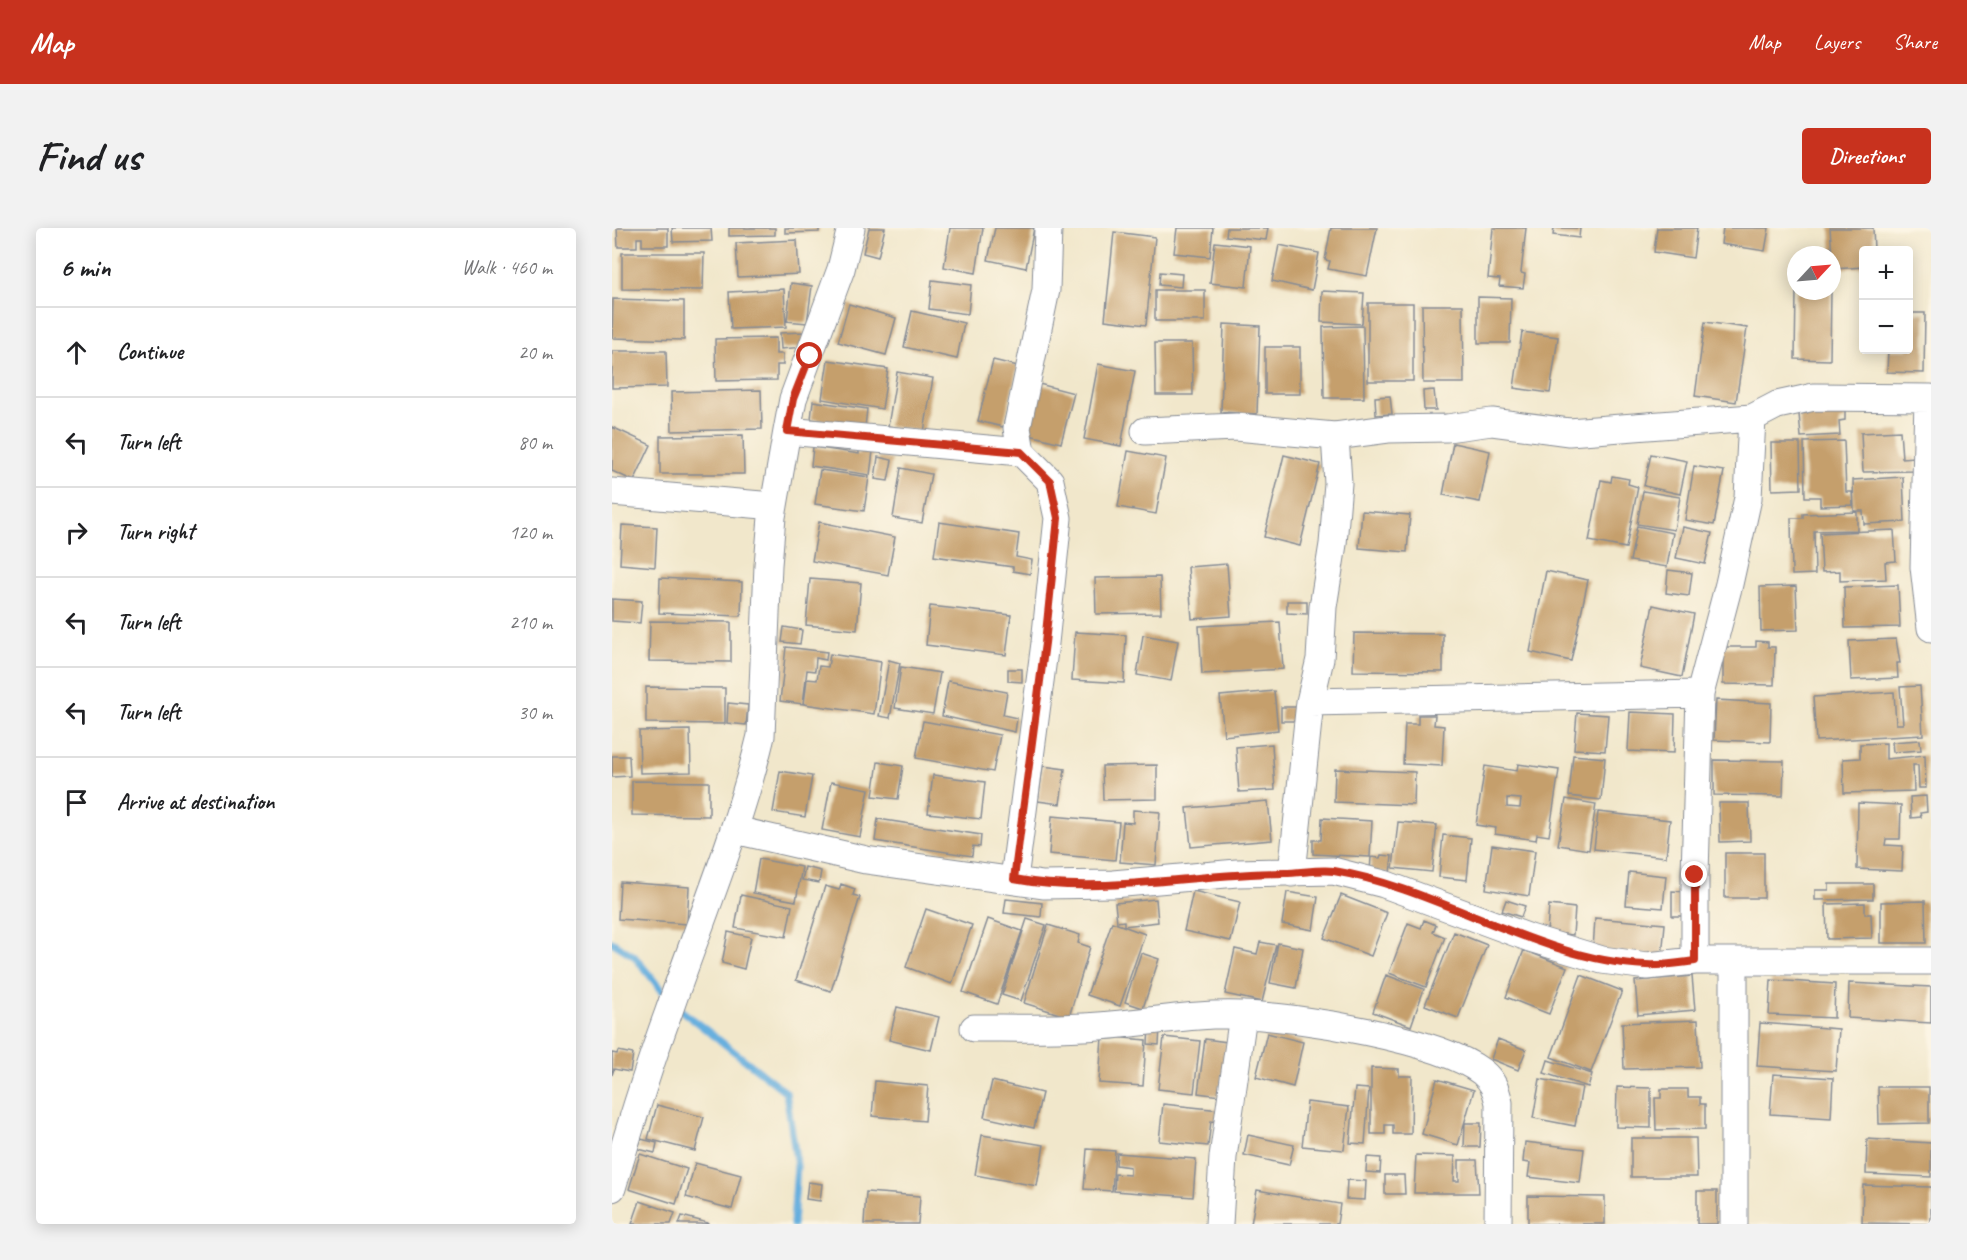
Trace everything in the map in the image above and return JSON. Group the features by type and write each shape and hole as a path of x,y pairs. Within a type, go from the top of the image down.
{"street":[{"path":"614,1177 667,1016 735,830 761,736 768,565 774,506 787,431 793,399 841,269 851,228"},
{"path":"1014,879 1044,654 1058,518 1050,481 1021,452 1017,428 1046,290 1048,228"},
{"path":"1145,431 1236,427 1335,436 1492,422 1569,432 1752,418 1777,405 1814,397 1930,398 1924,567 1931,628"},
{"path":"1695,961 1700,694 1729,584 1748,498 1752,418"},
{"path":"787,431 1021,452"},
{"path":"1292,873 1310,702 1320,659 1323,606 1333,544 1338,483 1335,436"},
{"path":"612,492 774,506"},
{"path":"1310,702 1700,694"},
{"path":"735,830 866,860 1014,879 1043,885 1101,884 1237,873 1333,871 1384,884 1530,938 1602,960 1647,966 1695,961 1734,963 1931,961"},
{"path":"1734,963 1734,1224"},
{"path":"974,1028 1084,1027 1167,1018 1243,1015 1308,1020 1390,1038 1452,1056 1481,1072 1494,1085 1499,1103 1498,1224"},
{"path":"1219,1224 1223,1157 1243,1015"}],"building":[{"path":"617,228 668,228 668,246 642,246 642,238 637,238 637,247 618,247"},
{"path":"672,228 711,228 712,241 673,242"},
{"path":"729,228 775,228 775,235 729,236"},
{"path":"785,228 819,228 819,232 785,233"},
{"path":"869,228 885,228 878,257 863,253"},
{"path":"950,228 983,228 976,273 944,267"},
{"path":"995,228 1034,228 1026,268 988,260"},
{"path":"1177,228 1213,228 1210,257 1174,253"},
{"path":"1227,228 1268,228 1266,240 1226,236"},
{"path":"1331,228 1377,228 1367,276 1328,269 1330,261 1325,260"},
{"path":"1493,228 1526,228 1521,273 1525,274 1523,288 1499,286 1500,279 1488,278"},
{"path":"1554,228 1580,228 1579,238 1553,235"},
{"path":"1657,228 1697,228 1693,258 1654,252"},
{"path":"1723,228 1769,228 1765,251 1721,244"},
{"path":"1830,228 1873,228 1874,246 1859,246 1859,267 1841,268 1841,246 1831,246"},
{"path":"1114,232 1155,237 1146,325 1105,320"},
{"path":"797,240 799,274 738,277 736,243"},
{"path":"1215,242 1250,246 1246,287 1210,283"},
{"path":"1279,245 1319,253 1312,290 1272,281"},
{"path":"622,253 704,253 703,290 622,289"},
{"path":"1160,272 1182,274 1181,287 1159,285"},
{"path":"932,280 971,285 968,314 929,309"},
{"path":"791,283 812,286 807,323 787,321"},
{"path":"784,289 786,327 731,329 729,292"},
{"path":"1155,290 1205,290 1205,321 1155,321"},
{"path":"1322,291 1364,293 1362,324 1321,322"},
{"path":"1478,297 1511,298 1510,343 1478,343"},
{"path":"613,299 684,301 684,340 612,338"},
{"path":"1796,300 1831,300 1830,360 1795,359"},
{"path":"1368,303 1413,303 1413,381 1368,381"},
{"path":"849,304 896,318 886,355 838,342"},
{"path":"1422,305 1463,305 1464,383 1423,383"},
{"path":"912,311 964,323 957,359 904,347"},
{"path":"1913,313 1925,313 1924,373 1887,372 1888,354 1913,354"},
{"path":"1705,322 1747,328 1736,402 1695,396"},
{"path":"1224,324 1260,326 1257,414 1221,412"},
{"path":"1363,326 1364,398 1324,398 1323,327"},
{"path":"804,332 804,347 781,349 780,333"},
{"path":"1522,332 1558,337 1550,393 1514,388"},
{"path":"776,338 776,354 783,354 783,365 777,365 777,380 716,381 715,339"},
{"path":"1155,343 1192,343 1193,395 1156,395"},
{"path":"1265,347 1300,347 1300,394 1265,394"},
{"path":"612,351 666,351 667,387 612,388"},
{"path":"828,360 888,369 882,409 822,399"},
{"path":"993,360 1018,366 1003,427 978,421"},
{"path":"1098,364 1135,371 1121,446 1084,439"},
{"path":"897,372 933,378 924,432 888,426"},
{"path":"1039,384 1074,393 1061,443 1026,434"},
{"path":"761,390 762,429 672,431 671,392"},
{"path":"1434,390 1436,410 1424,410 1423,391"},
{"path":"1390,396 1392,414 1376,415 1375,397"},
{"path":"813,401 867,409 865,427 811,419"},
{"path":"1806,408 1845,410 1845,420 1839,421 1840,435 1801,437 1799,414 1807,413"},
{"path":"612,427 651,445 634,481 612,471"},
{"path":"1900,431 1902,458 1915,457 1916,471 1863,472 1861,433"},
{"path":"743,435 744,474 660,474 660,436"},
{"path":"1844,441 1846,492 1852,492 1853,505 1820,506 1820,497 1805,497 1804,442"},
{"path":"1453,443 1490,451 1480,502 1443,495"},
{"path":"1771,443 1800,443 1801,489 1772,490"},
{"path":"813,447 859,454 859,448 873,451 870,475 811,466"},
{"path":"1128,451 1166,458 1156,514 1118,507"},
{"path":"1651,454 1687,461 1680,494 1644,486"},
{"path":"1284,455 1320,464 1300,546 1264,537"},
{"path":"878,457 892,460 888,481 875,479"},
{"path":"1694,466 1724,471 1714,525 1685,520"},
{"path":"901,468 931,474 922,523 893,518"},
{"path":"820,470 869,477 864,511 815,504"},
{"path":"1612,476 1629,479 1628,484 1638,487 1626,548 1589,541 1601,480 1611,482"},
{"path":"1903,477 1905,522 1864,524 1863,511 1854,511 1853,480"},
{"path":"1643,491 1680,497 1674,530 1637,524"},
{"path":"1362,511 1410,515 1407,552 1359,548"},
{"path":"1857,512 1857,530 1814,531 1815,574 1792,575 1791,518 1803,518 1803,514"},
{"path":"819,522 895,537 888,575 812,561"},
{"path":"939,522 1019,534 1016,557 1032,560 1030,574 1013,571 1013,567 934,556"},
{"path":"622,525 657,527 655,567 620,564"},
{"path":"1637,526 1673,533 1667,567 1630,561"},
{"path":"1683,527 1712,533 1705,564 1676,558"},
{"path":"1894,530 1896,561 1885,562 1886,579 1840,581 1840,571 1822,572 1820,533"},
{"path":"1227,564 1231,616 1192,619 1188,567"},
{"path":"1668,570 1692,573 1689,596 1666,593"},
{"path":"1546,571 1588,580 1571,661 1530,652"},
{"path":"1160,577 1161,613 1096,614 1095,578"},
{"path":"660,578 742,582 741,616 659,613"},
{"path":"810,579 861,583 857,630 806,625"},
{"path":"1898,585 1900,627 1845,628 1844,587"},
{"path":"1796,586 1798,630 1761,631 1760,587"},
{"path":"612,599 642,601 640,623 612,621"},
{"path":"1287,601 1307,601 1307,614 1287,613"},
{"path":"1653,605 1694,614 1682,677 1640,668"},
{"path":"930,606 1011,615 1006,655 926,645"},
{"path":"650,621 731,622 731,662 649,661"},
{"path":"1280,622 1283,669 1202,674 1199,626"},
{"path":"784,627 802,630 800,644 782,642"},
{"path":"1075,632 1126,635 1124,683 1072,680"},
{"path":"1354,633 1443,634 1443,672 1353,671"},
{"path":"1143,635 1178,641 1171,681 1137,675"},
{"path":"1896,639 1900,663 1897,663 1898,678 1851,680 1849,641"},
{"path":"1756,641 1768,642 1768,647 1775,647 1774,685 1723,684 1723,647 1756,647"},
{"path":"786,647 827,652 826,660 816,658 815,671 807,670 803,704 780,701"},
{"path":"830,654 881,662 874,714 804,704 807,679 817,680 819,666 828,667"},
{"path":"889,660 900,663 890,718 879,716"},
{"path":"901,667 940,673 933,714 895,708"},
{"path":"1008,669 1022,669 1022,682 1008,681"},
{"path":"948,681 1007,692 1003,715 1017,718 1015,732 942,716"},
{"path":"1920,686 1923,735 1816,741 1813,697 1894,692 1896,724 1903,724 1900,687"},
{"path":"646,687 725,688 725,724 646,723"},
{"path":"1274,691 1278,730 1224,736 1220,696"},
{"path":"1716,700 1771,703 1770,742 1714,740"},
{"path":"728,703 748,705 746,725 727,723"},
{"path":"1281,707 1296,707 1296,721 1281,721"},
{"path":"1630,712 1675,714 1674,753 1628,751"},
{"path":"1577,713 1608,715 1605,751 1574,749"},
{"path":"1418,715 1435,715 1434,725 1444,726 1442,766 1403,764 1405,724 1418,724"},
{"path":"923,721 1000,735 993,772 916,758"},
{"path":"690,730 691,772 640,773 639,731"},
{"path":"1920,740 1921,750 1893,752 1892,742"},
{"path":"1886,743 1886,759 1925,755 1926,788 1919,788 1918,765 1913,765 1914,791 1844,793 1843,759 1860,758 1860,744"},
{"path":"1272,744 1275,790 1239,792 1236,747"},
{"path":"1573,755 1605,758 1601,800 1569,796"},
{"path":"612,756 629,756 630,776 612,777"},
{"path":"1714,760 1784,761 1783,796 1714,795"},
{"path":"878,762 903,766 898,799 873,796"},
{"path":"1518,764 1559,770 1549,836 1537,834 1536,840 1495,834 1496,828 1476,825 1485,766 1517,771","holes":["1507,798 1521,799 1520,808 1507,807"]},
{"path":"1157,765 1157,799 1103,800 1102,766"},
{"path":"1043,766 1065,769 1060,804 1038,801"},
{"path":"1335,769 1415,772 1414,805 1334,802"},
{"path":"780,771 812,776 805,817 773,812"},
{"path":"933,775 985,782 981,819 928,813"},
{"path":"632,781 709,782 709,816 632,815"},
{"path":"831,782 869,789 860,837 822,830"},
{"path":"1926,796 1927,812 1920,813 1921,817 1911,818 1910,797"},
{"path":"1566,799 1596,804 1589,850 1558,845"},
{"path":"1268,801 1272,840 1191,847 1187,808"},
{"path":"1719,803 1749,803 1750,841 1720,842"},
{"path":"1858,803 1901,805 1900,839 1886,839 1885,845 1903,846 1902,871 1857,869"},
{"path":"1133,810 1160,812 1156,865 1120,862 1123,822 1133,823"},
{"path":"1598,812 1670,820 1666,857 1594,849"},
{"path":"1052,816 1119,822 1115,860 1049,854"},
{"path":"1322,818 1372,821 1370,857 1313,854 1313,840 1321,840"},
{"path":"878,819 981,835 980,847 973,846 972,856 875,841"},
{"path":"1398,822 1437,825 1432,872 1393,868"},
{"path":"1443,835 1471,838 1467,880 1439,877"},
{"path":"1492,845 1535,851 1529,896 1486,889"},
{"path":"1725,853 1764,853 1764,898 1725,898"},
{"path":"1381,855 1392,856 1390,873 1370,872 1371,857 1380,858"},
{"path":"759,859 802,867 796,901 753,893"},
{"path":"805,867 821,871 819,883 802,880"},
{"path":"1629,872 1666,876 1663,908 1626,905"},
{"path":"620,882 689,887 687,924 618,919"},
{"path":"841,884 855,889 853,895 860,897 831,991 796,980 825,886 839,890"},
{"path":"1829,884 1873,884 1873,899 1815,900 1815,890 1829,890"},
{"path":"1193,891 1240,902 1231,941 1184,931"},
{"path":"1672,891 1687,892 1687,916 1672,916"},
{"path":"1287,892 1318,897 1313,930 1282,924"},
{"path":"741,895 792,906 786,937 735,928"},
{"path":"1341,895 1387,913 1371,956 1324,938"},
{"path":"1006,899 1042,903 1041,917 1004,913"},
{"path":"1156,899 1158,922 1124,926 1124,921 1117,922 1115,903"},
{"path":"1506,900 1525,906 1521,917 1502,911"},
{"path":"1925,901 1926,943 1881,943 1881,902"},
{"path":"1865,903 1865,914 1871,914 1872,938 1827,939 1826,904"},
{"path":"1549,905 1575,908 1573,935 1547,932"},
{"path":"926,909 972,925 952,984 906,967"},
{"path":"1595,918 1665,924 1662,957 1593,950"},
{"path":"988,919 1022,931 997,1004 963,992"},
{"path":"1027,919 1046,925 1021,1001 1002,995"},
{"path":"1424,920 1436,925 1433,932 1445,937 1426,987 1389,973 1408,923 1421,928"},
{"path":"1112,922 1145,934 1120,1006 1087,995"},
{"path":"1048,925 1080,935 1078,943 1090,947 1069,1017 1024,1003"},
{"path":"728,932 751,937 744,969 722,963"},
{"path":"1454,932 1487,945 1458,1018 1425,1005"},
{"path":"1260,942 1276,945 1262,1002 1225,994 1235,949 1257,954"},
{"path":"1278,943 1303,948 1296,988 1270,983"},
{"path":"1524,950 1567,967 1549,1014 1506,997"},
{"path":"1141,953 1159,959 1143,1008 1125,1002"},
{"path":"1386,975 1424,989 1411,1026 1373,1012"},
{"path":"1581,975 1622,991 1591,1072 1551,1057"},
{"path":"1692,976 1695,1010 1638,1015 1635,981"},
{"path":"1771,980 1835,984 1834,1018 1769,1015"},
{"path":"1849,983 1931,987 1931,1023 1848,1018"},
{"path":"897,1007 939,1017 931,1050 889,1040"},
{"path":"1698,1020 1700,1067 1624,1069 1622,1023"},
{"path":"1760,1023 1839,1029 1836,1071 1757,1066"},
{"path":"1149,1026 1160,1026 1159,1045 1148,1044"},
{"path":"1267,1033 1303,1042 1293,1087 1256,1077"},
{"path":"1102,1036 1146,1040 1143,1086 1099,1083"},
{"path":"1164,1037 1200,1041 1194,1093 1158,1089"},
{"path":"1205,1039 1227,1042 1220,1096 1198,1093"},
{"path":"1498,1039 1526,1050 1518,1070 1491,1059"},
{"path":"618,1051 633,1054 630,1072 614,1069 612,1075 612,1053 617,1054"},
{"path":"1548,1060 1592,1074 1588,1087 1544,1073"},
{"path":"1371,1068 1399,1069 1399,1076 1412,1076 1411,1134 1393,1134 1393,1125 1385,1125 1385,1134 1371,1134"},
{"path":"1773,1074 1833,1078 1831,1118 1770,1114"},
{"path":"1437,1079 1474,1090 1458,1145 1422,1134"},
{"path":"1540,1079 1582,1087 1575,1126 1533,1118"},
{"path":"875,1081 928,1086 925,1121 872,1116"},
{"path":"992,1081 1042,1093 1034,1128 984,1117"},
{"path":"1617,1087 1651,1088 1651,1128 1616,1127"},
{"path":"1878,1087 1929,1087 1929,1123 1879,1124"},
{"path":"1355,1088 1369,1089 1365,1144 1350,1143"},
{"path":"1661,1089 1688,1089 1688,1097 1700,1097 1700,1104 1705,1104 1705,1129 1656,1130 1655,1098 1661,1098"},
{"path":"1307,1102 1349,1107 1344,1150 1302,1146"},
{"path":"1163,1104 1220,1110 1219,1122 1211,1121 1208,1146 1159,1141"},
{"path":"657,1105 704,1117 695,1151 648,1139"},
{"path":"1465,1123 1481,1123 1480,1147 1464,1147"},
{"path":"982,1135 1044,1145 1037,1186 975,1175"},
{"path":"1248,1135 1294,1145 1289,1165 1244,1155"},
{"path":"1631,1138 1696,1138 1697,1177 1631,1177"},
{"path":"641,1139 657,1143 655,1153 638,1149"},
{"path":"1867,1139 1931,1143 1931,1177 1866,1174"},
{"path":"1525,1142 1584,1149 1580,1183 1528,1177 1530,1163 1523,1162"},
{"path":"1087,1149 1115,1151 1112,1191 1084,1189"},
{"path":"1117,1153 1196,1159 1193,1197 1114,1191 1115,1174 1130,1175 1130,1167 1116,1165"},
{"path":"640,1154 687,1169 676,1204 629,1189"},
{"path":"1416,1155 1455,1156 1454,1181 1459,1181 1459,1160 1477,1160 1479,1193 1414,1193"},
{"path":"1367,1157 1381,1158 1380,1173 1366,1172"},
{"path":"695,1163 741,1175 732,1209 686,1197"},
{"path":"1385,1175 1404,1175 1405,1194 1385,1194"},
{"path":"1347,1180 1366,1181 1365,1200 1346,1199"},
{"path":"808,1182 822,1184 820,1201 806,1199"},
{"path":"1863,1185 1931,1187 1931,1224 1862,1223"},
{"path":"1257,1190 1340,1204 1337,1224 1251,1224"},
{"path":"1697,1191 1717,1191 1717,1224 1697,1224"},
{"path":"866,1192 920,1196 918,1224 864,1224"},
{"path":"1528,1196 1605,1197 1605,1224 1528,1224"},
{"path":"640,1201 675,1213 671,1224 632,1224"},
{"path":"682,1216 708,1223 708,1224 679,1224"}],"waterway":[{"path":"612,942 634,956 668,998"},
{"path":"678,1008 786,1092 797,1166 793,1224"}],"route":[{"path":"810,356 793,399 787,431 1021,452 1050,481 1058,518 1045,643 1014,879 1043,885 1113,884 1237,873 1333,871 1430,899 1530,938 1602,960 1647,966 1695,961 1695,875"}]}
